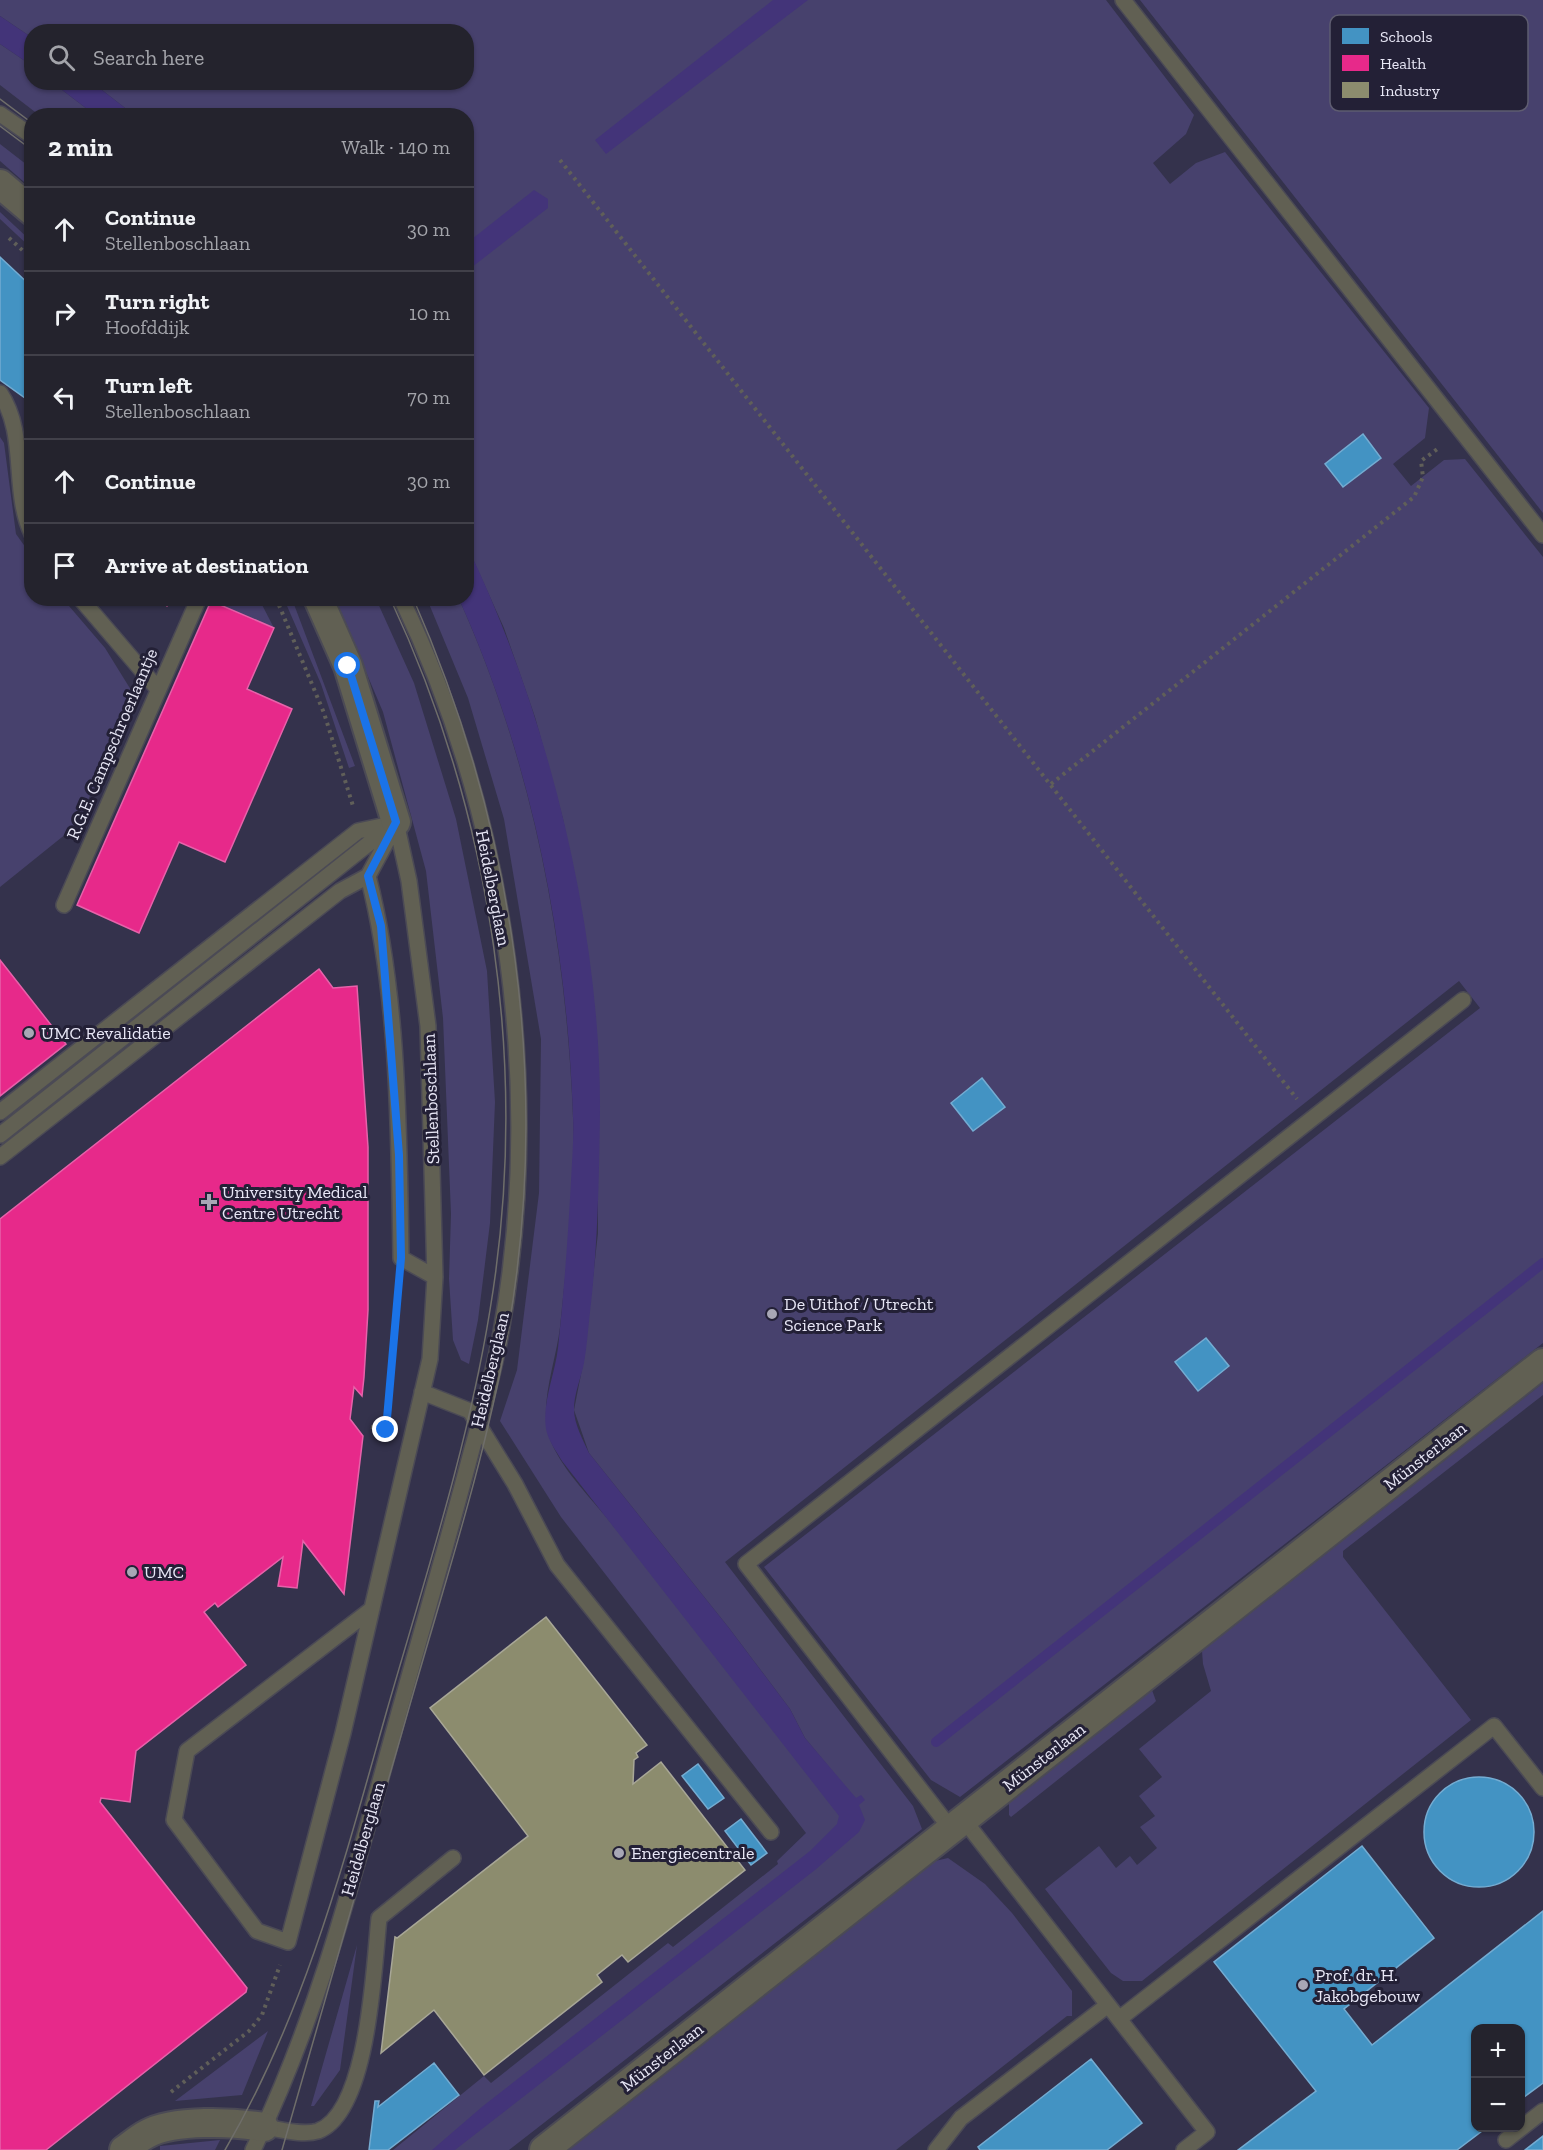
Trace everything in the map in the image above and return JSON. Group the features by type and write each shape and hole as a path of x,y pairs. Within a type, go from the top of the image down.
{"street":[{"path":"0,184 24,205"},
{"name":"Stellenboschlaan","path":"322,606 348,666 396,822"},
{"name":"Münsterlaan","path":"544,2150 1543,1363"},
{"path":"124,2150 149,2133 196,2123 228,2122 258,2139"}],"lane":[{"path":"1123,0 1543,535"},
{"path":"0,114 24,130"},
{"path":"0,393 12,417 24,507"},
{"path":"87,606 157,688"},
{"name":"R.G.E. Campschroerlaantje","path":"64,905 157,688 195,606"},
{"name":"Heidelberglaan","path":"258,2139 303,2037 344,1907 479,1425 501,1331 514,1229 519,1086 510,985 498,900 476,803 441,695 404,606"},
{"path":"0,1112 358,831 396,822"},
{"path":"0,1157 340,891 368,876 396,822"},
{"path":"0,1135 396,822"},
{"name":"Stellenboschlaan","path":"288,1942 343,1733 430,1359 435,1277 428,1026 409,881 396,822"},
{"name":"Stellenboschlaan","path":"368,876 381,926 395,1071 401,1258"},
{"path":"1184,2150 1207,2132 1108,2005 957,1824 746,1564 1463,1000"},
{"path":"401,1258 435,1277"},
{"path":"422,1392 470,1411 515,1484 557,1565 771,1832"},
{"path":"288,1942 257,1930 174,1820 187,1751 372,1609"},
{"path":"1119,2019 1494,1726 1543,1788"},
{"path":"258,2139 317,2131 331,2123 340,2111 354,2084 363,2054 379,1918 453,1858"},
{"path":"936,2150 961,2118 1108,2005"},
{"path":"1506,2140 1543,2111"}],"path":[{"path":"560,160 1313,1118"},
{"path":"8,237 24,252"},
{"path":"1051,784 1414,497 1423,477 1421,460 1461,433"},
{"path":"279,606 324,713 358,831"},
{"path":"385,1437 401,1258"},
{"path":"149,2133 162,2099 249,2031 262,2014 288,1942"}],"shaded area":[{"name":"De Uithof / Utrecht Science Park","path":"0,0 1543,0 1543,2150 0,2150"},
{"path":"0,0 1106,0 1194,115 1186,134 1153,163 1170,184 1196,163 1225,152 1429,408 1425,438 1393,464 1411,486 1444,460 1465,459 1543,557 1543,1343 960,1797 931,1780 764,1567 1480,1008 1459,981 725,1562 913,1806 922,1829 509,2150 393,2150 484,2076 491,2083 668,1943 673,1947 778,1864 777,1861 806,1833 561,1517 500,1421 517,1370 539,1193 541,1039 504,819 468,698 430,606 462,606 485,660 507,723 525,787 541,852 553,918 569,1050 574,1143 570,1222 560,1327 546,1402 548,1431 552,1444 571,1475 667,1590 843,1784 805,1738 790,1709 729,1628 589,1453 574,1410 584,1359 598,1233 598,1047 578,896 563,819 535,717 504,628 474,562 474,108 125,108 102,90 474,90 474,24 24,24 24,32 0,16"},
{"path":"773,0 808,0 606,154 595,140"},
{"path":"1140,0 1543,0 1543,513"},
{"path":"0,16 24,32 24,60 0,44"},
{"path":"0,44 24,60 24,90 62,90 86,108 30,108 0,85"},
{"path":"62,90 102,90 125,108 86,108"},
{"path":"0,144 24,163 24,182 0,161"},
{"path":"534,190 548,199 548,208 474,266 474,237"},
{"path":"0,212 24,234 24,241 0,219"},
{"path":"0,437 4,443 16,534 24,545 24,606 69,606 105,648 131,690 108,755 77,825 0,887"},
{"path":"474,561 496,610 522,678 545,749 564,821 591,968 598,1041 599,1186 587,1344 574,1403 577,1426 589,1453 729,1628 790,1709 805,1738 856,1798 861,1795 865,1800 859,1805 865,1820 859,1832 815,1870 455,2150 432,2150 483,2106 810,1851 837,1824 839,1816 562,1461 547,1433 545,1419 547,1398 558,1348 570,1202 573,1125 569,1051 554,918 541,852 526,787 485,661 462,606 474,606"},
{"path":"223,606 263,606 274,628"},
{"path":"287,606 295,606 355,766 349,768 321,684"},
{"path":"338,606 379,606 414,683 456,819 487,971 495,1102 490,1223 478,1320 469,1364 461,1360 453,1340 449,1279 451,1214 443,1018 426,871 383,712"},
{"path":"1543,1383 1543,1395 1343,1551 1343,1557 1471,1720 1142,1981 1123,1981 1111,1973 1045,1889 1099,1846 1116,1868 1130,1856 1137,1865 1157,1848 1140,1827 1155,1816 1139,1796 1162,1777 1139,1749 1211,1691 1203,1664 1202,1651"},
{"path":"1152,1690 1156,1701 1153,1704 1011,1817 1009,1815 1009,1803"},
{"path":"948,1858 985,1884 1012,1913 1072,1991 1072,2016 1067,2016 896,2150 566,2150 935,1861"},
{"path":"357,1945 340,2070 314,2106 311,2106"},
{"path":"268,2031 242,2095 175,2101"},
{"path":"220,2140 215,2150 160,2150 160,2146"}],"building: Schools":[{"path":"0,257 24,280 24,397 0,380"},
{"path":"1363,434 1381,458 1343,487 1325,464"},
{"path":"982,1078 1005,1107 973,1131 951,1103"},
{"path":"1206,1338 1229,1366 1198,1391 1175,1362"},
{"path":"698,1764 724,1798 708,1809 682,1776"},
{"path":"1479,1777 1500,1781 1518,1793 1530,1811 1534,1832 1530,1853 1518,1871 1500,1883 1479,1887 1458,1883 1440,1871 1428,1853 1424,1832 1428,1811 1440,1793 1458,1781"},
{"path":"741,1819 767,1853 751,1865 725,1831"},
{"name":"Prof. dr. H. Jakobgebouw","path":"1362,1846 1434,1938 1344,2009 1372,2045 1543,1911 1543,2083 1525,2096 1525,2024 1471,2024 1471,2132 1481,2132 1457,2150 1238,2150 1316,2091 1214,1962"},
{"path":"1091,2059 1142,2123 1107,2150 980,2150 978,2147"},
{"path":"434,2063 459,2095 388,2150 369,2150 375,2101 379,2101 378,2107"},
{"path":"1543,2136 1543,2150 1525,2150"}],"building: Health":[{"path":"209,606 223,606 274,628 247,689 292,709 225,862 179,842 139,933 77,905"},
{"name":"UMC Revalidatie","path":"0,960 66,1044 0,1096"},
{"name":"UMC","path":"319,969 333,988 357,986 368,1147 368,1310 364,1377 362,1396 354,1387 350,1419 363,1436 344,1594 303,1541 297,1588 278,1586 283,1557 218,1607 215,1603 204,1612 246,1665 136,1751 130,1802 101,1798 100,1802 247,1988 246,1992 46,2150 0,2150 0,1219"}],"building: Industry":[{"name":"Energiecentrale","path":"546,1617 647,1745 636,1753 638,1757 634,1760 633,1784 661,1762 745,1870 628,1962 622,1955 597,1975 602,1982 484,2075 434,2010 381,2053 395,1937 397,1938 528,1836 430,1708"}],"waterway":[{"path":"936,1742 1543,1263"}],"tram line":[{"path":"0,99 24,117"},
{"path":"0,126 24,144"},
{"path":"225,2150 253,2098 300,1991 355,1824 458,1462 481,1361 501,1220 506,1128 503,1037 494,947 477,857 455,768 426,682 393,606"},
{"path":"282,2150 477,1472 507,1337 520,1243 526,1148 524,1054 515,960 499,868 477,776 448,686 416,606"}],"place":[{"name":"UMC Revalidatie","path":"29,1033"},
{"name":"University Medical Centre Utrecht","path":"209,1202"},
{"name":"De Uithof / Utrecht Science Park","path":"772,1314"},
{"name":"UMC","path":"132,1572"},
{"name":"Energiecentrale","path":"619,1853"},
{"name":"Prof. dr. H. Jakobgebouw","path":"1303,1985"}],"route":[{"path":"348,666 396,822 368,876 381,926 395,1071 399,1155 401,1258 395,1351 386,1430"}]}
